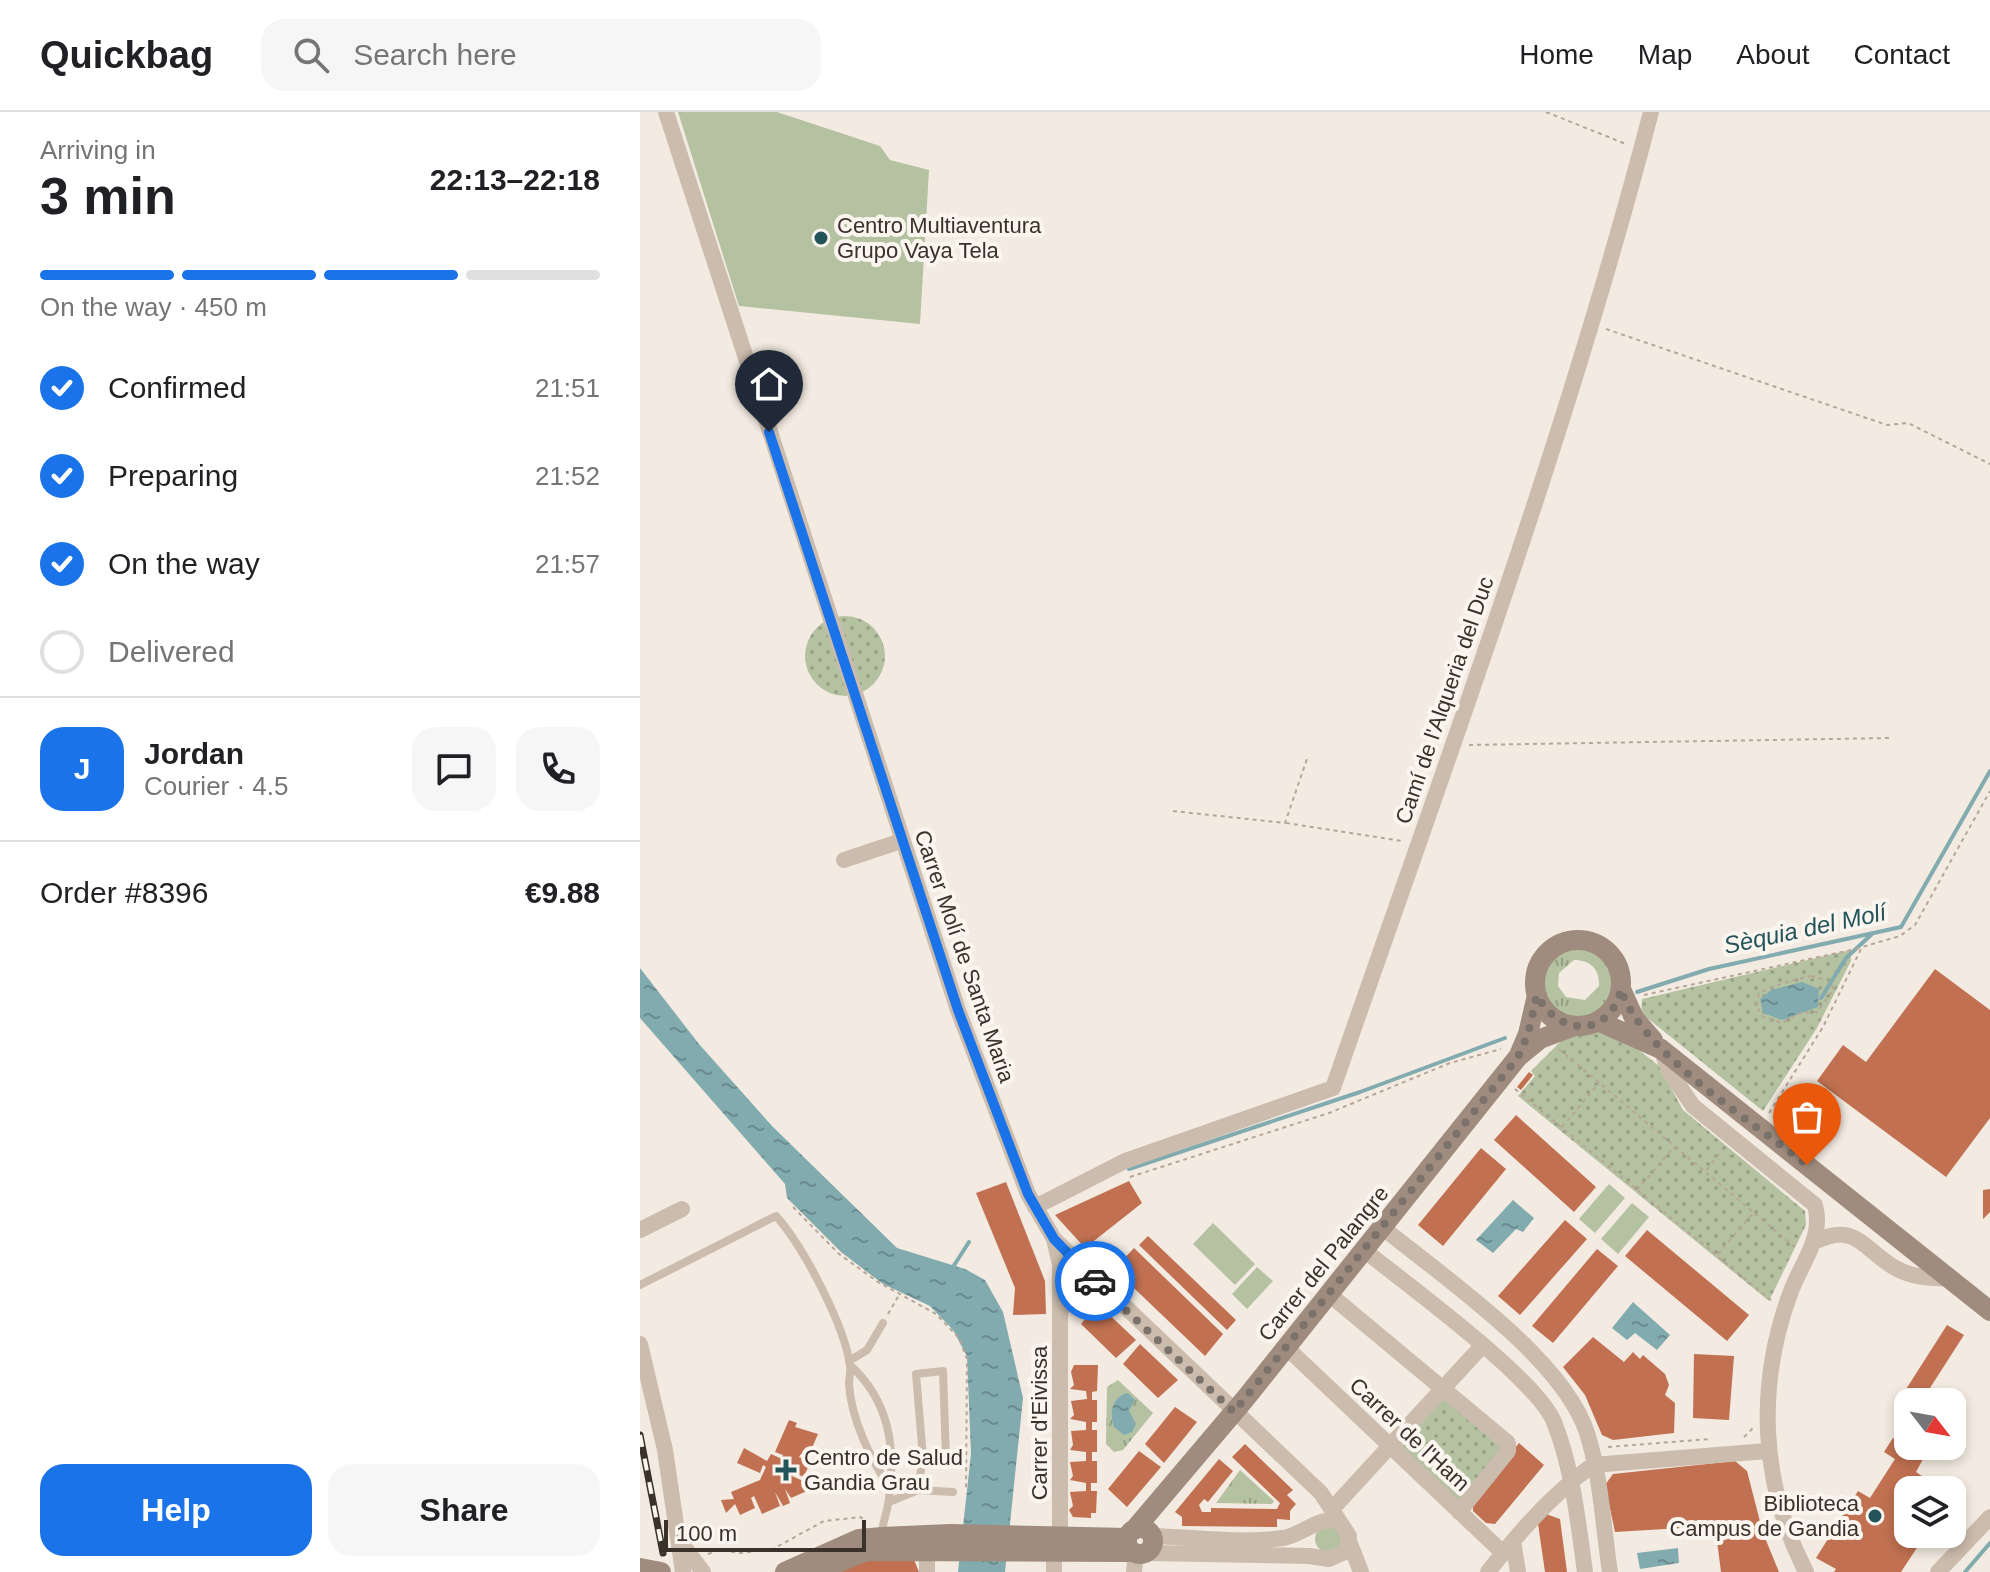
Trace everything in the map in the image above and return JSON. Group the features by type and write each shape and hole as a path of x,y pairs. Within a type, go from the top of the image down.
{"street":[{"name":"Carrer Molí de Santa Maria","path":"666,112 901,841 958,1010 1035,1207"},
{"name":"Camí de l'Alqueria del Duc","path":"1118,1164 1333,1088 1452,745 1590,323 1651,112"},
{"path":"844,860 901,841"},
{"path":"1575,1026 1553,1018 1537,995 1534,977 1539,963 1559,943 1584,940 1609,952 1617,963 1622,995 1634,1018 1661,1049 1990,1311"},
{"name":"Carrer del Palangre","path":"1137,1548 1164,1497 1527,1048 1537,995"},
{"path":"1600,1022 1622,995"},
{"path":"1527,1048 1575,1026 1600,1022 1661,1049 1669,1071 1693,1106 1852,1235 1895,1268 1924,1279 1947,1278"},
{"path":"1035,1207 1118,1164"},
{"path":"1806,1572 1786,1528 1767,1451 1771,1373 1785,1312 1806,1257 1816,1241 1820,1221 1815,1205"},
{"name":"Carrer d'Eivissa","path":"1035,1207 1054,1239 1337,1515"},
{"path":"640,1230 682,1209"},
{"path":"1382,1227 1549,1369 1563,1386 1587,1433 1610,1572"},
{"path":"1816,1241 1833,1233 1852,1235"},
{"name":"Carrer d'Eivissa","path":"1054,1239 1060,1265 1061,1310 1054,1572"},
{"path":"1364,1250 1482,1346 1521,1380 1548,1410 1572,1480 1585,1572"},
{"path":"1061,1310 1066,1297 1073,1290 1104,1289"},
{"path":"1329,1294 1508,1443 1508,1451 1459,1512"},
{"path":"640,1344 684,1550 683,1572"},
{"path":"1137,1548 1299,1534 1337,1515 1390,1446 1482,1346"},
{"name":"Carrer de l'Ham","path":"1287,1348 1459,1512 1508,1547"},
{"path":"1488,1572 1572,1480 1593,1465 1767,1451"},
{"path":"1307,1483 1314,1499 1314,1527 1309,1543 1343,1572"},
{"path":"1337,1515 1347,1531 1361,1572"},
{"path":"1938,1572 1990,1517"},
{"path":"785,1572 859,1539 882,1537 1324,1558 1340,1556 1349,1541"},
{"path":"816,1572 866,1551 927,1550 951,1542"},
{"path":"1508,1547 1518,1572"},
{"path":"640,1568 661,1572 674,1565 684,1550"},
{"path":"684,1550 703,1572"},
{"path":"927,1550 927,1572"}],"lane":[{"path":"640,1285 776,1216 793,1234 814,1271 850,1363 877,1395 885,1414 890,1488 882,1537"},
{"path":"850,1363 867,1350 883,1323"},
{"path":"850,1363 849,1386 857,1418 869,1451 890,1488"},
{"path":"918,1490 923,1457 916,1374 943,1371 946,1458 923,1457"},
{"path":"889,1502 918,1490 953,1492"}],"path":[{"path":"1546,112 1641,150"},
{"path":"1590,323 1887,425 1908,423 1990,464"},
{"path":"1452,745 1890,738"},
{"path":"1285,823 1308,756"},
{"path":"1622,995 1860,948 1900,936 1915,925 1990,791"},
{"path":"1173,811 1285,823 1333,833 1419,843"},
{"path":"1760,1127 1825,1023 1860,948"},
{"path":"1811,976 1830,983 1834,989 1817,1012 1800,1013 1782,1023 1773,1022 1763,1017 1756,1005 1759,993 1780,987 1786,981 1811,976"},
{"path":"1817,1012 1825,1023"},
{"path":"1118,1164 1130,1177 1176,1164 1329,1113 1450,1063 1499,1049 1563,1052 1806,1257"},
{"path":"1502,1078 1785,1312"},
{"path":"1562,1128 1600,1082"},
{"path":"1706,1172 1733,1136"},
{"path":"1637,1190 1675,1146"},
{"path":"793,1207 839,1254 936,1314 959,1338 967,1359 969,1447 966,1489"},
{"path":"1717,1256 1753,1212"},
{"path":"883,1323 900,1294"},
{"path":"963,1400 968,1400"},
{"path":"1742,1438 1753,1428 1755,1417"},
{"path":"1599,1445 1714,1439"},
{"path":"963,1447 969,1447"},
{"path":"684,1550 705,1555 718,1550 740,1553 786,1544"}],"green space":[{"name":"Centro Multiaventura Grupo Vaya Tela","path":"678,112 777,112 880,146 890,160 929,170 920,324 739,306"},
{"path":"845,616 860,619 873,628 882,641 885,656 882,671 873,684 860,693 845,696 830,693 817,684 808,671 805,656 808,641 817,628 830,619"},
{"path":"1582,945 1598,953 1609,965 1613,988 1606,1004 1594,1014 1570,1017 1557,1011 1548,1001 1543,987 1544,973 1550,960 1563,950","holes":["1574,960 1585,962 1598,975 1599,986 1585,1000 1566,997 1558,986 1559,973"]},
{"path":"1850,950 1851,961 1817,1028 1763,1111 1641,1013 1642,999"},
{"path":"1598,1031 1624,1038 1659,1066 1683,1110 1805,1211 1806,1225 1769,1301 1518,1096 1535,1076 1531,1071 1563,1039"},
{"path":"1609,1184 1625,1198 1595,1233 1579,1219"},
{"path":"1632,1203 1649,1217 1618,1254 1601,1239"},
{"path":"1213,1223 1255,1264 1235,1285 1193,1244"},
{"path":"1257,1267 1273,1281 1247,1309 1232,1294"},
{"path":"1118,1380 1153,1413 1123,1450 1114,1452 1106,1444 1107,1387"},
{"path":"1445,1395 1502,1443 1504,1451 1461,1505 1401,1446"},
{"path":"1240,1470 1274,1501 1272,1504 1216,1503"},
{"path":"1328,1526 1337,1530 1341,1539 1337,1548 1328,1552 1319,1548 1315,1539 1319,1530"}],"water":[{"path":"640,968 699,1044 772,1126 897,1248 965,1269 985,1280 1003,1312 1023,1398 1005,1572 958,1572 971,1454 967,1356 953,1330 930,1306 883,1284 841,1252 787,1198 785,1184 640,1018"},
{"path":"1802,982 1819,989 1818,1007 1782,1020 1763,1013 1760,999 1771,990"},
{"path":"1513,1200 1534,1218 1523,1232 1516,1229 1493,1253 1476,1240"},
{"path":"1633,1302 1670,1335 1657,1350 1635,1333 1627,1340 1612,1328"},
{"path":"1128,1393 1135,1400 1129,1411 1136,1424 1132,1432 1124,1435 1114,1427 1112,1411 1115,1401"},
{"path":"1678,1548 1679,1563 1640,1569 1637,1553"}],"building":[{"path":"1935,969 1990,1010 1990,1118 1946,1177 1817,1081 1843,1045 1866,1062"},
{"path":"1529,1072 1533,1075 1521,1090 1517,1087"},
{"path":"1516,1115 1596,1187 1574,1212 1494,1140"},
{"path":"1481,1148 1506,1169 1443,1246 1418,1225"},
{"path":"1129,1181 1142,1203 1085,1248 1055,1215"},
{"path":"1006,1182 1045,1281 1046,1314 1013,1315 1015,1288 976,1193"},
{"path":"1990,1189 1990,1212 1983,1219 1983,1190"},
{"path":"1565,1220 1587,1239 1520,1315 1498,1296"},
{"path":"1647,1230 1749,1315 1727,1341 1625,1256"},
{"path":"1148,1236 1236,1320 1227,1330 1139,1245"},
{"path":"1134,1248 1223,1334 1205,1356 1114,1269"},
{"path":"1597,1249 1618,1266 1553,1343 1532,1326"},
{"path":"1098,1304 1136,1340 1116,1358 1081,1324"},
{"path":"1947,1325 1964,1335 1930,1388 1907,1388"},
{"path":"1593,1337 1624,1362 1633,1352 1640,1359 1643,1355 1665,1374 1669,1385 1665,1395 1675,1403 1674,1433 1613,1440 1602,1435 1585,1395 1563,1367"},
{"path":"1140,1344 1178,1380 1158,1398 1123,1364"},
{"path":"1694,1354 1734,1356 1729,1420 1693,1418"},
{"path":"1074,1365 1098,1365 1097,1391 1092,1392 1092,1400 1097,1400 1097,1422 1092,1422 1092,1430 1097,1430 1097,1452 1092,1452 1092,1461 1097,1461 1097,1483 1091,1483 1091,1491 1097,1491 1096,1513 1091,1513 1091,1518 1073,1517 1069,1510 1073,1506 1070,1492 1086,1491 1086,1483 1070,1480 1073,1476 1070,1462 1086,1461 1086,1452 1070,1450 1073,1445 1071,1431 1086,1430 1086,1422 1070,1419 1074,1415 1071,1401 1087,1399 1086,1391 1070,1389 1074,1385 1071,1372"},
{"path":"1175,1407 1197,1422 1164,1463 1145,1444"},
{"name":"Centro de Salud Gandia Grau","path":"789,1420 797,1423 795,1427 818,1434 808,1457 801,1454 799,1457 810,1462 804,1477 794,1473 792,1476 810,1484 807,1491 791,1498 785,1489 790,1503 783,1506 775,1492 780,1506 762,1514 754,1496 751,1498 755,1508 740,1515 735,1504 726,1513 721,1500 734,1499 731,1492 760,1480 766,1467 763,1465 760,1473 737,1463 744,1448 767,1461 771,1454 782,1459 783,1455 775,1452"},
{"name":"Biblioteca Campus de Gandia","path":"1894,1439 1894,1458 1884,1452"},
{"path":"1519,1443 1544,1465 1495,1524 1486,1523 1473,1511 1473,1501"},
{"path":"1245,1444 1293,1490 1287,1495 1296,1504 1290,1511 1290,1520 1277,1519 1277,1527 1182,1526 1182,1517 1175,1512 1219,1459 1233,1471 1208,1502 1204,1499 1199,1505 1202,1512 1211,1512 1211,1508 1277,1509 1280,1503 1232,1457"},
{"path":"1139,1451 1161,1467 1127,1507 1108,1489"},
{"name":"Biblioteca Campus de Gandia","path":"1894,1460 1922,1460 1916,1472 1922,1476 1894,1476 1894,1548 1917,1548 1901,1572 1834,1572 1836,1569 1816,1558 1858,1491 1870,1498"},
{"path":"1735,1461 1747,1471 1763,1533 1779,1572 1721,1572 1715,1526 1615,1532 1605,1485 1613,1474"},
{"path":"1546,1514 1560,1519 1567,1572 1545,1572 1538,1524"},
{"path":"863,1557 913,1557 919,1572 830,1572"}],"waterway":[{"name":"Sèquia del Molí","path":"1637,992 1709,969 1901,927 1990,771"},
{"path":"1821,998 1846,958 1872,934"},
{"name":"Sèquia del Molí","path":"1129,1169 1360,1092 1505,1038"},
{"name":"Sèquia del Molí","path":"953,1267 969,1242"},
{"path":"1965,1572 1990,1543"}],"railway":[{"path":"640,1435 663,1553"}],"way so far":[{"path":"1095,1281 1234,1412 1518,1057 1528,1034 1537,995 1553,1018 1575,1026 1600,1022 1618,1002 1621,989 1625,1004 1634,1018 1661,1049 1807,1165"}],"place":[{"name":"Centro Multiaventura Grupo Vaya Tela","path":"821,238"},
{"name":"Centro de Salud Gandia Grau","path":"786,1470"},
{"name":"Biblioteca Campus de Gandia","path":"1875,1516"}],"route":[{"path":"769,432 958,1010 1028,1194 1054,1239 1095,1281"}]}
